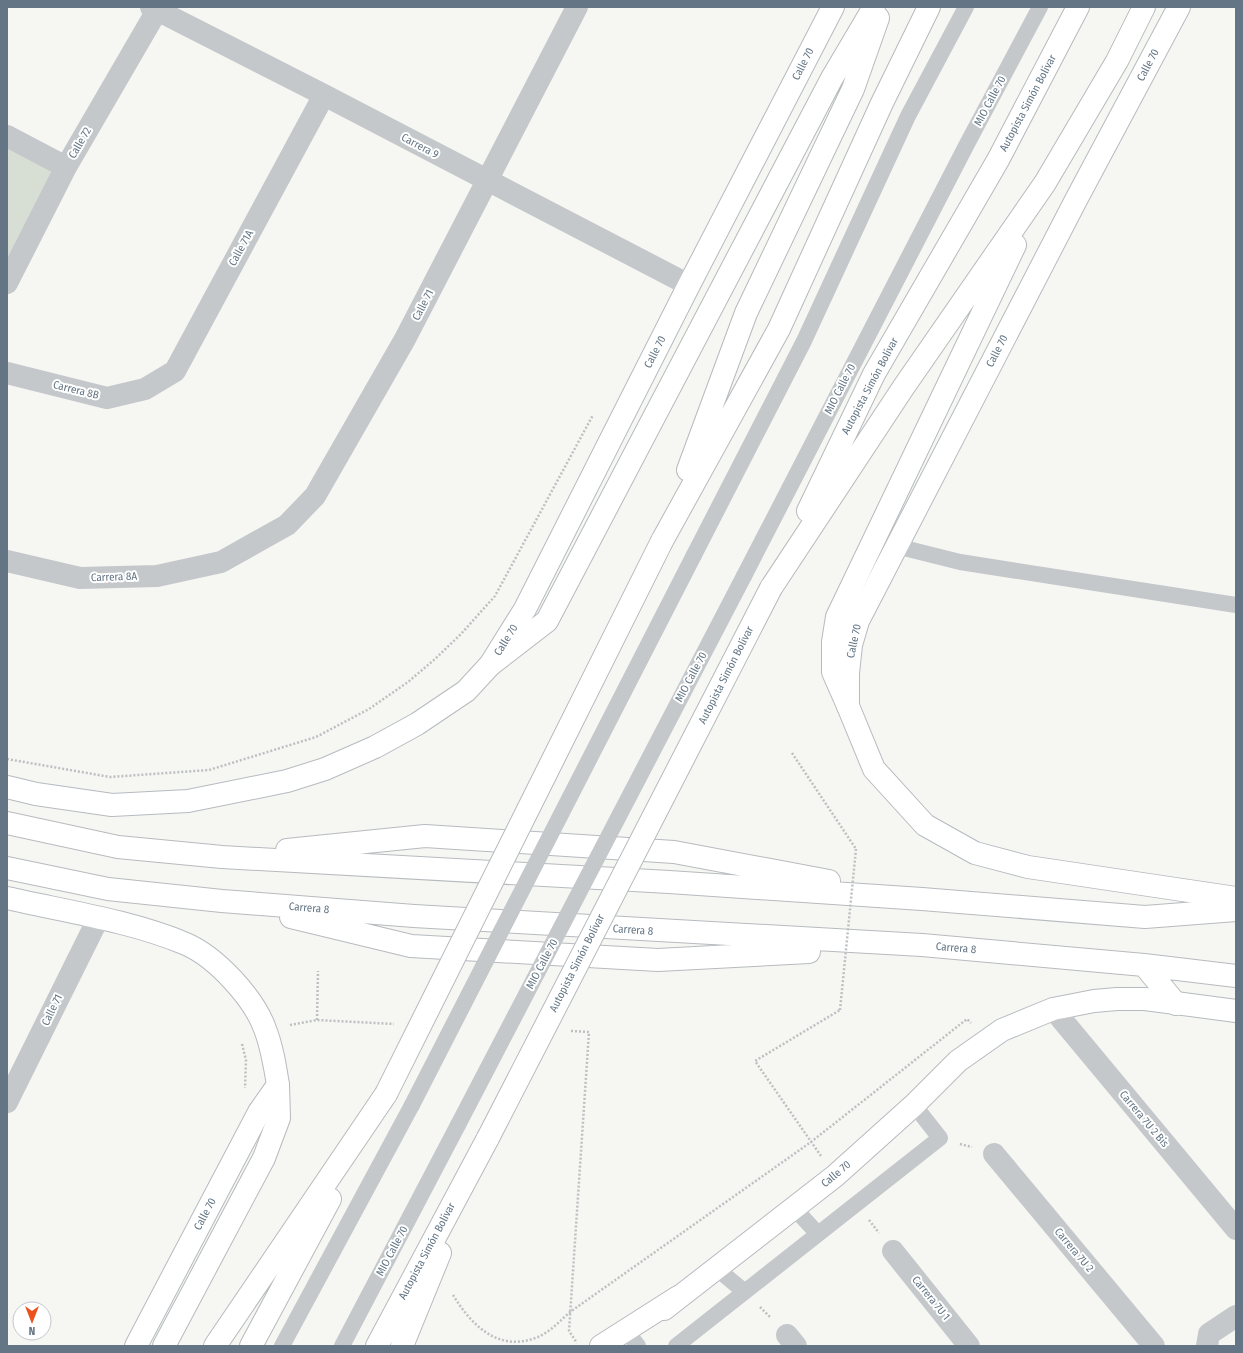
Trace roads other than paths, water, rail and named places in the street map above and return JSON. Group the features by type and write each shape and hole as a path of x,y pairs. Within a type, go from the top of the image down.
{"main road":[{"name":"Calle 70","path":"7,787 36,794 112,805 188,802 272,784 325,769 375,747 417,724 466,691 490,665 525,609 689,285 833,7"},
{"path":"490,665 548,621 832,78 874,7"},
{"path":"662,541 746,313 853,89 882,7"},
{"path":"251,1346 386,1094 662,541 779,328 882,103 929,7"},
{"name":"Autopista Simón Bolívar","path":"376,1346 488,1138 771,588 874,374 998,160 1078,7"},
{"path":"771,588 903,388 1045,183 1116,61 1144,7"},
{"name":"Calle 70","path":"848,706 848,672 851,645 858,621 1076,198 1179,7"},
{"path":"1045,183 837,617 833,642 833,672 874,769 925,825 975,853 1028,867 1236,898"},
{"path":"7,823 118,847 222,857 669,882 922,899 1145,917 1236,910"},
{"path":"222,857 425,836 674,852 922,899"},
{"name":"Carrera 8","path":"7,868 108,889 222,901 414,916 922,945 1144,965 1236,976"},
{"path":"7,898 143,930 187,944 226,971 255,1008 266,1029 274,1056 278,1085 279,1118 264,1158 164,1346"},
{"path":"222,901 411,946 658,960 922,945"},
{"path":"1144,965 1176,1004"},
{"path":"1053,1009 1117,998 1145,999 1236,1011"},
{"name":"Calle 70","path":"630,1343 678,1297 835,1176 914,1105 958,1062 1002,1030 1053,1009"},
{"name":"Calle 70","path":"136,1346 259,1112 278,1085"},
{"path":"215,1346 386,1094"},
{"path":"402,1346 488,1138"},
{"path":"601,1346 678,1297"}],"street":[{"name":"Calle 71","path":"221,562 287,525 315,496 405,339 577,7"},
{"name":"Carrera 9","path":"156,8 689,285"},
{"name":"Calle 72","path":"7,283 66,167 156,8"},
{"name":"Calle 71A","path":"145,389 175,370 324,95"},
{"path":"7,136 66,167"},
{"name":"Carrera 8B","path":"7,373 107,398 145,389"},
{"name":"Carrera 8A","path":"7,561 80,578 158,576 221,562"},
{"name":"Calle 71","path":"7,1102 98,919"},
{"name":"Carrera 7U 2 Bis","path":"1053,1009 1236,1229"},
{"name":"Carrera 7U 2","path":"994,1154 1154,1346"},
{"name":"Carrera 7U 1","path":"893,1251 969,1346"},
{"path":"1207,1346 1209,1334 1236,1316"}],"lane":[{"path":"282,1346 412,1105 804,340 908,116 966,7"},
{"name":"MIO Calle 70","path":"342,1346 744,576 967,144 1040,7"},
{"path":"896,546 960,562 1236,605"},
{"path":"676,1346 940,1138 914,1105"},
{"path":"794,1208 818,1234"},
{"path":"716,1268 745,1292"}]}
